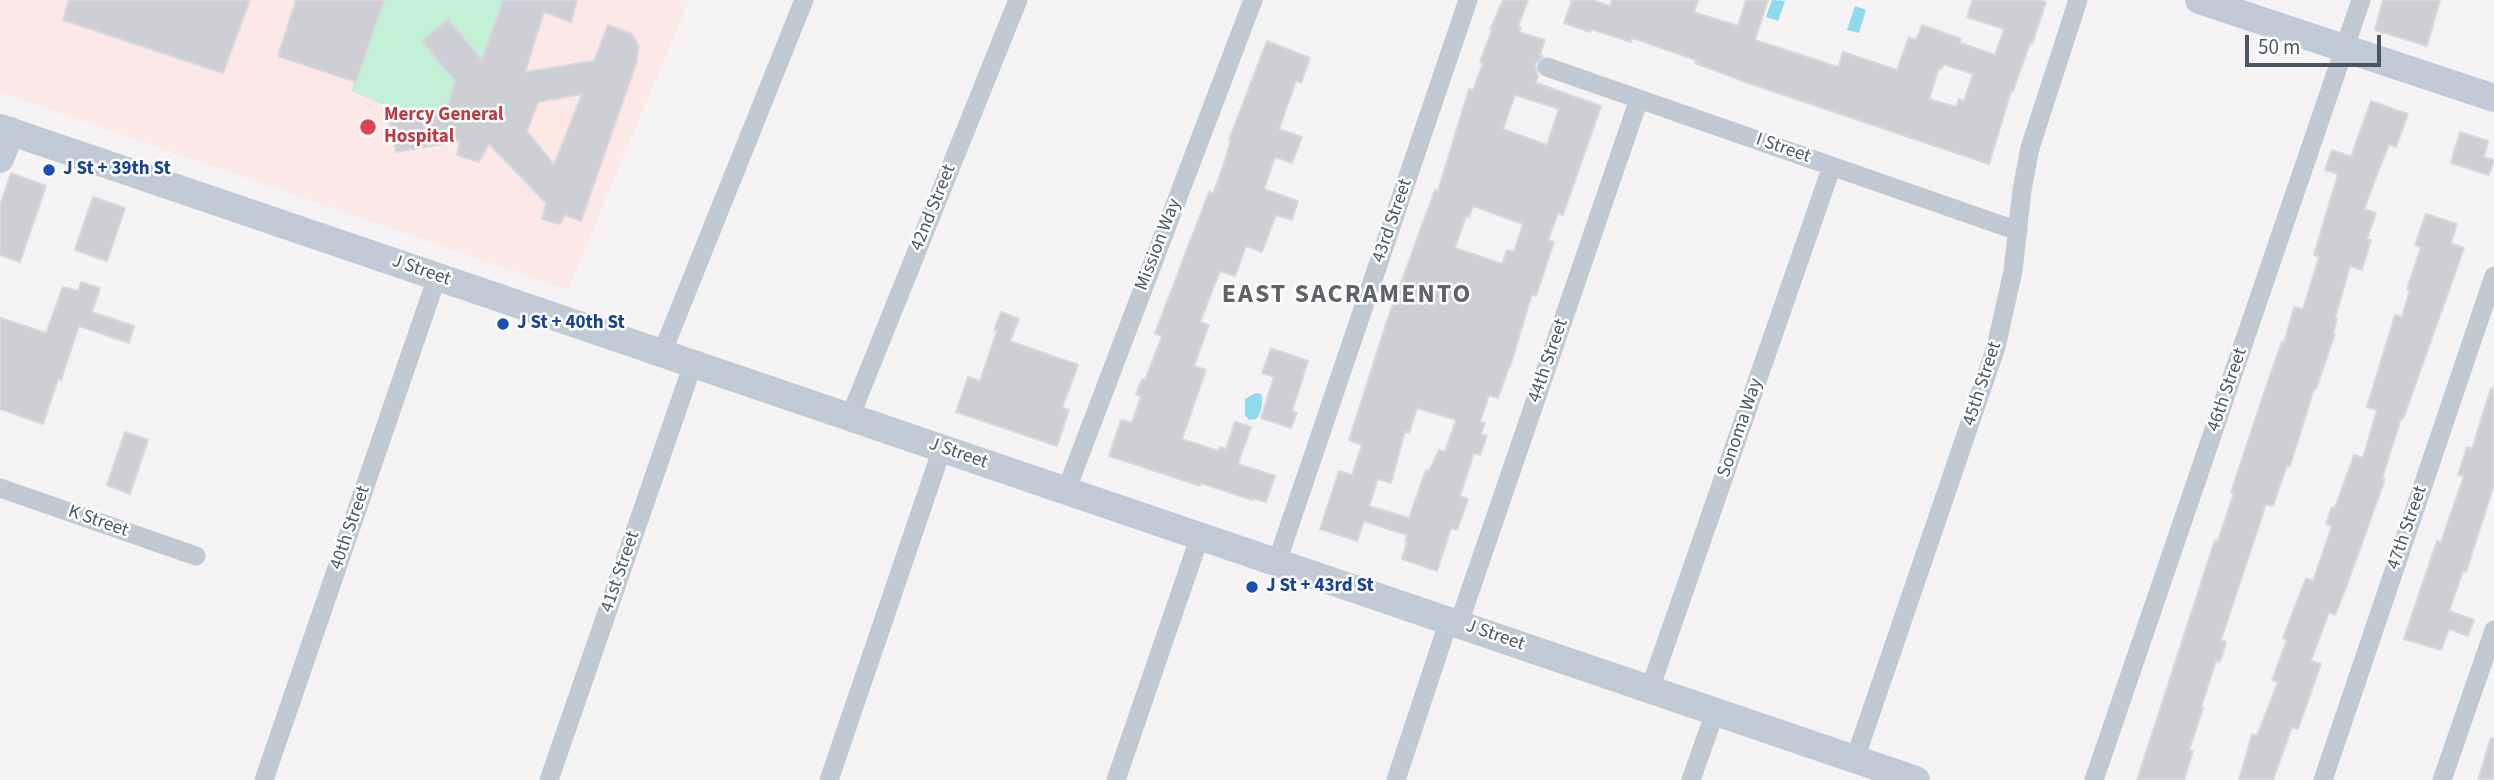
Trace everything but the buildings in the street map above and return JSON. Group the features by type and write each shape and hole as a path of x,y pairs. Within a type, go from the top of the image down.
{"main road":[{"path":"2199,0 2494,98"},
{"name":"J Street","path":"5,130 1916,780"},
{"path":"0,159 5,130"}],"street":[{"path":"662,353 804,0"},
{"name":"42nd Street","path":"850,417 1018,0"},
{"name":"Mission Way","path":"1066,491 1253,0"},
{"name":"43rd Street","path":"1277,562 1468,0"},
{"name":"45th Street","path":"1855,759 1996,347 2013,271 2022,190 2030,148 2078,0"},
{"name":"46th Street","path":"2094,780 2361,0"},
{"name":"I Street","path":"1547,68 2018,231"},
{"name":"44th Street","path":"1396,780 1639,99"},
{"name":"Sonoma Way","path":"1650,690 1832,166"},
{"name":"47th Street","path":"2323,780 2494,276"},
{"name":"40th Street","path":"264,780 438,277"},
{"name":"41st Street","path":"549,780 693,363"},
{"path":"830,780 942,449"},
{"name":"K Street","path":"0,488 196,556"},
{"path":"1116,780 1200,536"},
{"path":"2442,780 2494,630"},
{"path":"1692,780 1715,712"}],"shaded area":[{"name":"Mercy General Hospital","path":"0,0 689,0 568,290 0,92"}],"green space":[{"path":"384,0 503,0 482,60 448,19 455,81 448,106 399,116 390,107 351,91"}],"water":[{"path":"1772,0 1785,1 1778,21 1766,17"},
{"path":"1855,6 1866,10 1859,33 1847,30"},
{"path":"1256,393 1262,397 1261,411 1256,419 1249,420 1245,415 1245,399"}],"place":[{"name":"Mercy General Hospital","path":"368,127"},
{"name":"J St + 39th St","path":"49,170"},
{"name":"J St + 40th St","path":"503,324"},
{"name":"J St + 43rd St","path":"1252,587"}],"district":[{"name":"EAST SACRAMENTO","path":"1347,296"}]}
